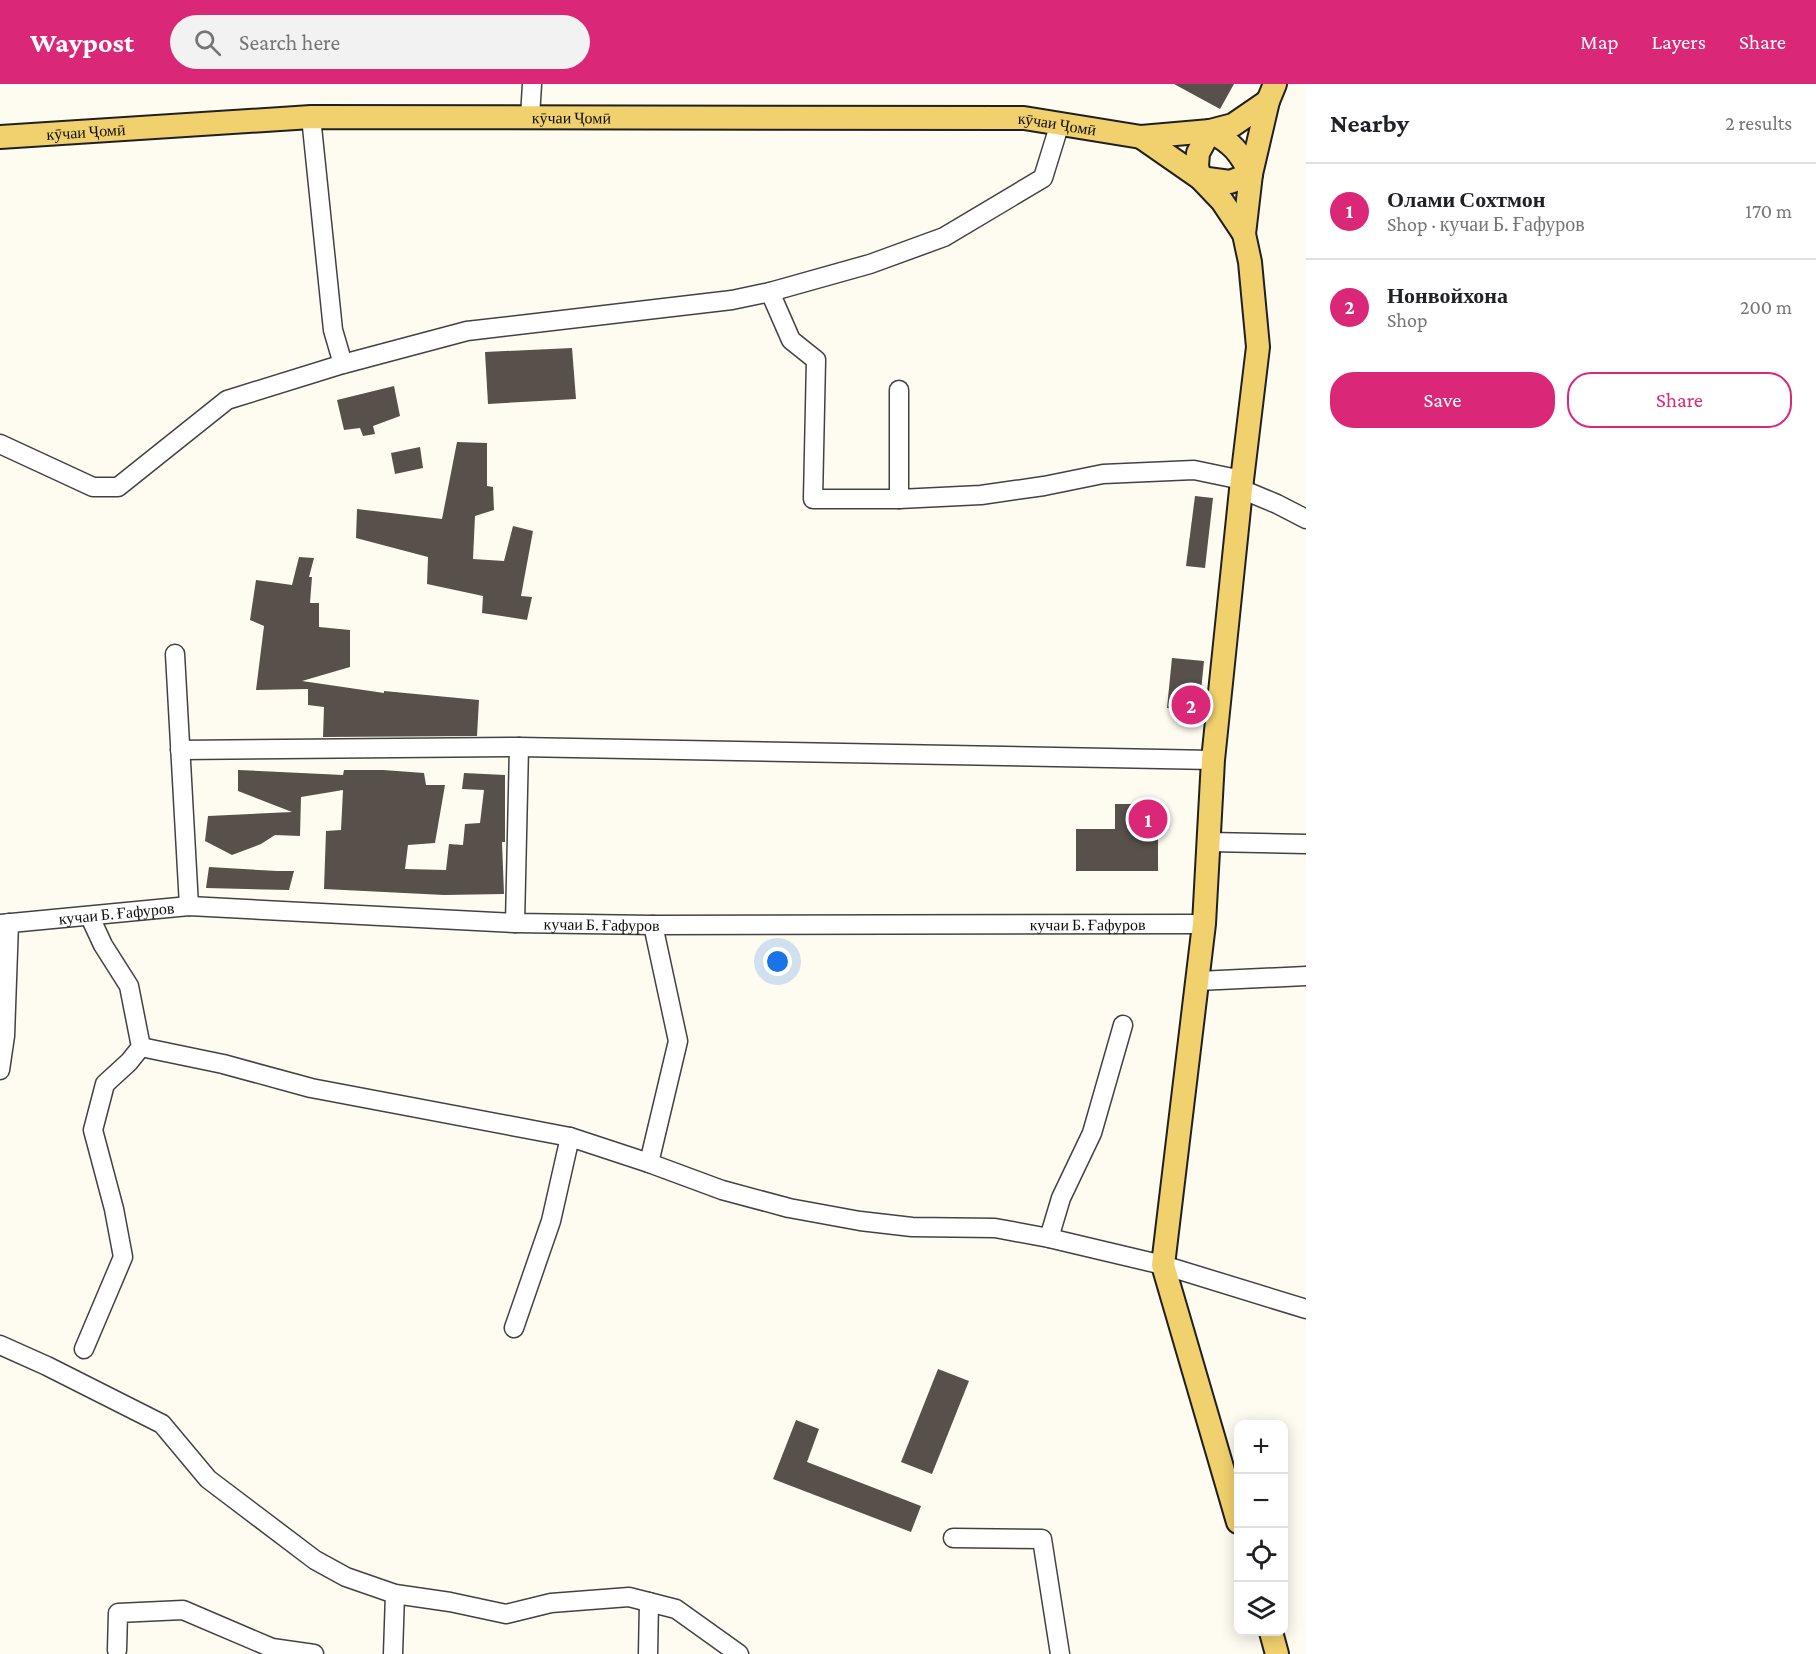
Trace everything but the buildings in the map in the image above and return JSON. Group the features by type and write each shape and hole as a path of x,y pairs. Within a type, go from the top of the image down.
{"main road":[{"name":"кӯчаи Ҷомӣ","path":"0,137 311,117 530,117 1024,118 1141,137 1210,131 1233,125 1272,93"},
{"path":"1234,1505 1163,1264 1204,924 1213,760 1258,347 1250,262 1244,234 1251,174 1272,93"},
{"path":"1244,234 1222,201 1200,178 1197,166 1198,153 1210,131 1227,141 1240,154 1251,174"},
{"name":"кӯчаи Ҷомӣ","path":"1141,137 1200,178 1230,182 1251,174"},
{"path":"1272,1636 1277,1654"}],"street":[{"path":"530,117 532,84"},
{"path":"311,117 333,330 343,364"},
{"path":"0,444 93,487 118,487 227,400 343,364 467,332 732,300 770,292 870,264 944,237 1043,178 1060,123"},
{"path":"770,292 791,340 816,360 813,499 898,499 981,495 1044,486 1103,474 1194,470 1242,485 1306,519"},
{"path":"898,499 899,390"},
{"path":"176,654 189,906"},
{"path":"180,750 519,747 1213,760"},
{"path":"515,922 519,747"},
{"path":"1209,842 1306,844"},
{"name":"кучаи Б. Ғафуров","path":"4,923 90,917 189,906 515,922 653,925 1204,924"},
{"path":"84,1349 123,1257 114,1209 93,1130 105,1084 129,1062 141,1047 129,987 103,945 90,917"},
{"path":"0,1070 5,1036 4,923"},
{"path":"650,1163 678,1041 653,925"},
{"path":"1198,981 1306,976"},
{"path":"1048,1238 1062,1198 1092,1133 1123,1025"},
{"path":"141,1047 223,1064 312,1088 570,1137 722,1190 789,1208 860,1221 912,1227 995,1228 1048,1238 1163,1264 1306,1309"},
{"path":"514,1328 551,1221 570,1137"},
{"path":"0,1345 162,1424 208,1479 315,1560 346,1577 396,1594 506,1614 562,1602 629,1597 676,1609 740,1654"},
{"path":"953,1538 1042,1539 1060,1654"},
{"path":"393,1654 396,1594"},
{"path":"648,1654 649,1602"},
{"path":"117,1650 118,1613 183,1611 272,1648 315,1654"}],"place":[{"name":"Нонвойхона","path":"1191,705"},
{"name":"Олами Сохтмон","path":"1148,819"}]}
